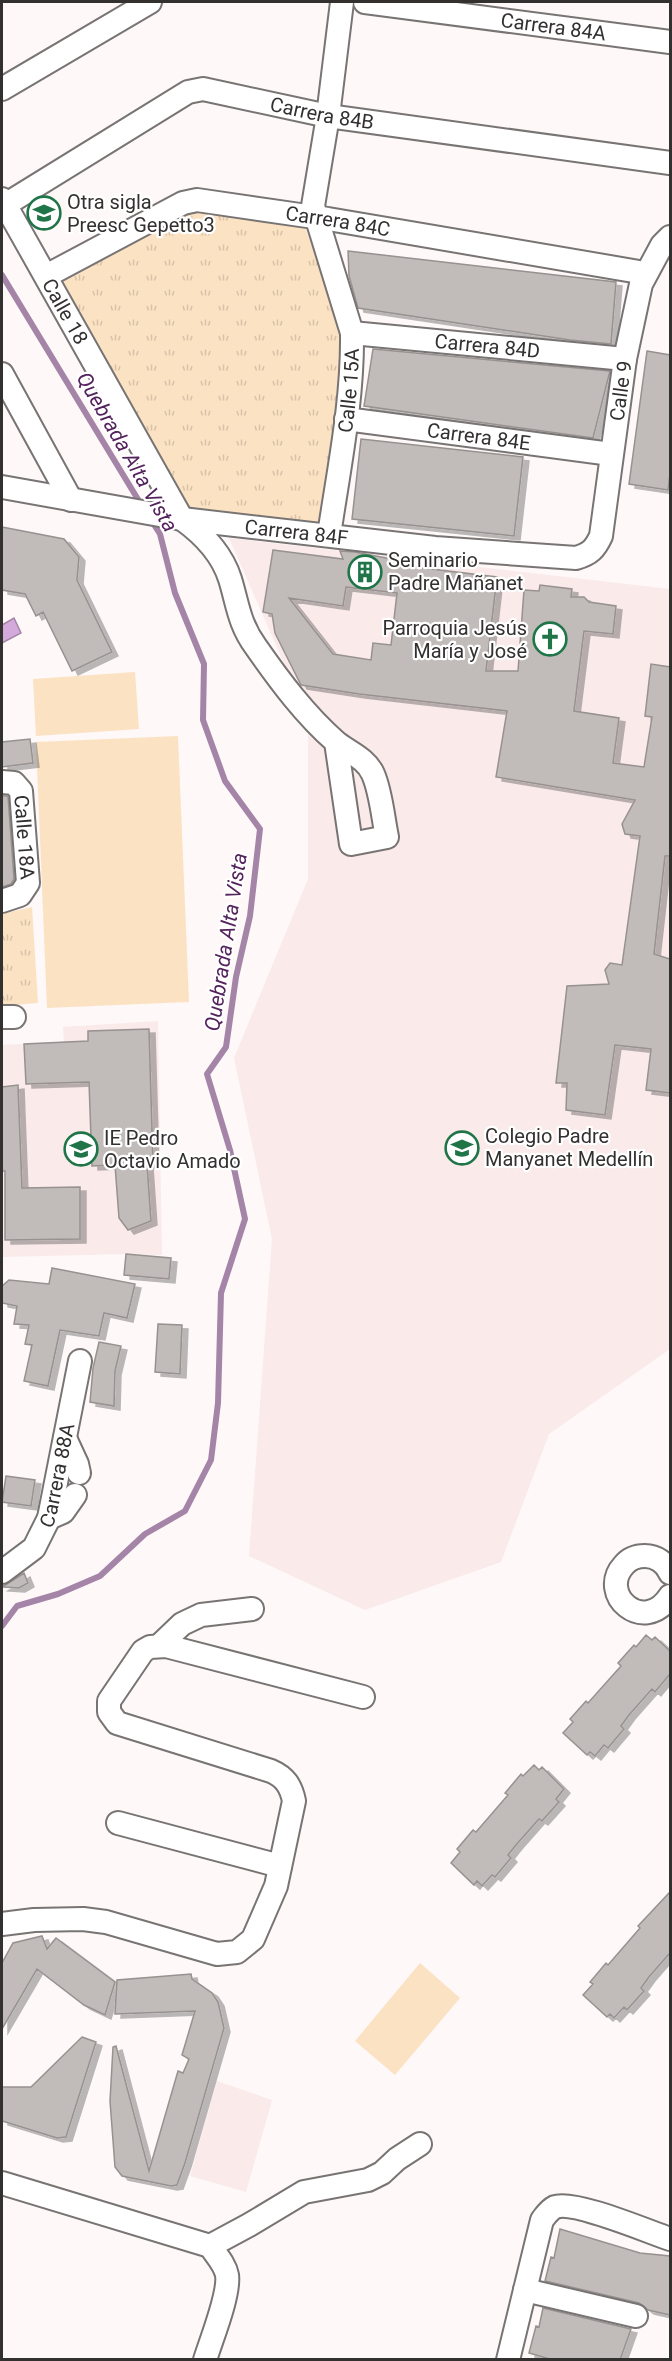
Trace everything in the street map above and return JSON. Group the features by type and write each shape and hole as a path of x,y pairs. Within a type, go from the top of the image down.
{"street":[{"path":"2,89 150,2"},
{"name":"Calle 15A","path":"329,535 346,419 352,354 351,333 315,217 314,195 328,116 342,2"},
{"name":"Carrera 84A","path":"365,2 670,42"},
{"name":"Carrera 84B","path":"3,202 195,90 328,116 670,163"},
{"name":"Carrera 84C","path":"46,276 183,202 197,200 315,217 645,273"},
{"name":"Calle 18","path":"3,202 182,519"},
{"name":"Calle 9","path":"592,552 601,536 625,359 641,284 662,245 670,237"},
{"name":"Carrera 84D","path":"351,333 625,359"},
{"path":"2,374 71,500"},
{"name":"Carrera 84E","path":"346,419 611,454"},
{"name":"Carrera 84F","path":"2,487 182,519 435,548 576,558 592,552"},
{"path":"182,519 200,532 224,567 237,610 256,648 296,700 336,742"},
{"name":"Calle 18A","path":"2,782 14,783 21,790 28,883 20,895 6,900"},
{"name":"Carrera 88A","path":"2,1572 34,1548 49,1518 80,1361"},
{"path":"49,1518 63,1512 77,1484 77,1464 65,1438"},
{"path":"668,1563 647,1556 629,1561 618,1575 618,1594 629,1608 648,1613 658,1610 670,1596"},
{"path":"2,1924 59,1918 106,1922 217,1954 227,1954 246,1947 253,1939 276,1886 294,1801 289,1785 271,1771 124,1726 112,1718 109,1712 109,1701 143,1651 159,1646 182,1623 201,1615 252,1609"},
{"path":"159,1646 363,1697"},
{"path":"118,1823 280,1866"},
{"path":"210,2246 304,2192 368,2180 382,2173 420,2144"},
{"path":"2,2183 210,2246 227,2275 226,2290 205,2360"},
{"path":"509,2359 542,2220 548,2212 556,2207 568,2206 670,2239"},
{"path":"525,2290 636,2316"}],"shaded area":[{"name":"Colegio Padre Manyanet Medellín","path":"229,538 670,589 670,1349 549,1434 501,1562 365,1610 249,1556 272,1239 234,1058 308,879 308,718"},
{"path":"14,618 21,633 2,643 2,625"},
{"name":"IE Pedro Octavio Amado","path":"158,1021 162,1255 2,1257 2,1045 64,1042 63,1027"},
{"path":"217,2081 272,2100 246,2192 190,2176"}],"green space":[{"path":"191,209 305,227 343,333 338,419 322,525 188,509 61,281"},
{"path":"135,672 139,729 36,736 33,679"},
{"path":"178,736 189,1002 47,1008 36,742"},
{"path":"32,907 38,1003 2,1006 2,914"},
{"path":"420,1963 460,1998 395,2075 355,2041"}],"building":[{"path":"348,251 616,282 611,344 570,340 358,308 349,276"},
{"path":"373,349 610,371 593,438 364,406"},
{"path":"647,351 670,355 668,490 629,484"},
{"path":"361,439 523,457 514,536 352,519"},
{"path":"2,527 64,539 79,557 77,580 112,652 72,671 43,612 36,616 25,594 2,590"},
{"path":"273,550 343,559 340,551 355,552 392,559 391,564 497,577 486,671 518,671 524,590 539,591 540,585 572,589 571,597 584,597 589,602 616,606 613,634 584,631 574,711 619,718 613,763 644,767 652,717 645,716 651,664 670,667 670,856 665,856 654,954 670,959 670,1093 646,1090 651,1049 615,1045 605,1115 566,1110 567,1083 556,1083 567,986 609,984 605,970 610,963 622,965 640,836 625,834 622,824 635,800 496,777 507,711 301,685 275,633 272,614 263,612","holes":["346,587 397,593 391,645 373,643 371,660 333,654 289,598 343,606"]},
{"path":"30,739 33,763 2,767 2,742"},
{"path":"2,796 8,796 14,879 11,884 2,887"},
{"path":"149,1029 153,1164 147,1164 151,1221 128,1230 119,1218 115,1165 92,1166 89,1082 26,1084 24,1044 88,1041 88,1031"},
{"path":"18,1085 22,1188 80,1187 80,1239 5,1240 2,1087"},
{"path":"126,1254 171,1258 169,1279 124,1275"},
{"path":"52,1268 135,1284 127,1318 104,1313 99,1336 60,1330 48,1386 24,1381 32,1345 25,1344 29,1325 14,1324 17,1306 2,1303 2,1286 9,1280 49,1284"},
{"path":"158,1324 182,1325 180,1374 155,1372"},
{"path":"99,1342 121,1346 115,1371 114,1406 90,1402 93,1368"},
{"path":"6,1476 35,1480 31,1506 2,1502"},
{"path":"24,1573 28,1583 19,1588 2,1587"},
{"path":"646,1635 652,1640 655,1637 670,1651 670,1674 655,1692 652,1689 629,1715 621,1726 624,1729 608,1748 604,1745 595,1756 590,1752 587,1755 563,1733 573,1722 570,1719 586,1701 588,1703 621,1666 618,1663"},
{"path":"534,1765 539,1770 542,1767 564,1789 556,1799 559,1802 542,1821 539,1819 516,1845 508,1855 511,1858 495,1877 492,1875 482,1886 477,1881 474,1885 451,1863 460,1852 457,1849 473,1830 476,1832 508,1795 505,1793 521,1774 523,1776"},
{"path":"670,1892 670,1953 649,1977 641,1988 644,1991 627,2010 624,2007 614,2018 610,2014 607,2017 583,1995 593,1984 590,1982 606,1963 608,1965 640,1928 638,1926"},
{"path":"42,1936 47,1949 56,1938 115,1982 105,2015 84,2005 37,1969 2,2029 2,1963 13,1943"},
{"path":"191,1974 192,1979 212,1993 218,2002 224,2028 185,2163 177,2185 171,2186 122,2176 115,2167 110,2101 113,2047 116,2046 149,2171 178,2071 183,2073 189,2059 182,2055 195,2011 115,2014 117,1980"},
{"path":"82,2037 96,2042 66,2137 57,2138 2,2121 2,2087 31,2087"},
{"path":"560,2229 640,2253 670,2256 670,2315 648,2310 639,2303 545,2281 551,2257 554,2258"},
{"path":"543,2308 631,2329 620,2360 553,2360 529,2353 536,2326 539,2327"}],"waterway":[{"name":"Quebrada Alta Vista","path":"2,275 142,506"},
{"name":"Quebrada Alta Vista","path":"2,1626 17,1606 58,1594 100,1576 145,1534 185,1511 211,1460 218,1403 221,1293 245,1219 230,1150 207,1074 226,1047 236,977 250,916 260,829 225,781 203,720 204,664 175,593 160,534 151,520"}],"place":[{"name":"Otra sigla Preesc Gepetto3","path":"44,213"},
{"name":"Seminario Padre Mañanet","path":"365,572"},
{"name":"Parroquia Jesús María y José","path":"550,639"},
{"name":"Colegio Padre Manyanet Medellín","path":"462,1148"},
{"name":"IE Pedro Octavio Amado","path":"81,1149"}]}
